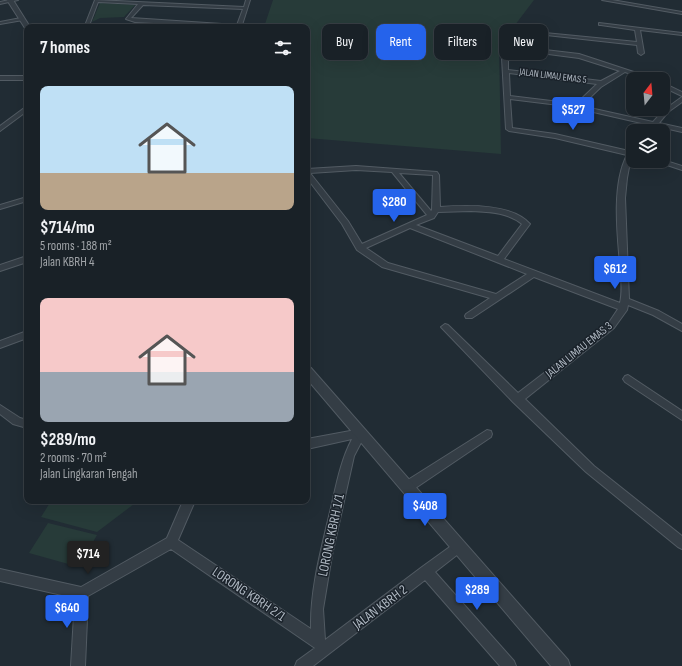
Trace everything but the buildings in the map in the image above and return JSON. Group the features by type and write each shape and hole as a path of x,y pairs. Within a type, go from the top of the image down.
{"street":[{"path":"0,2 12,0 20,19 24,24"},
{"path":"240,24 248,0"},
{"path":"604,0 654,6 682,13"},
{"path":"88,24 96,1 245,8"},
{"path":"141,4 128,19 135,21 197,24"},
{"path":"0,23 20,19"},
{"path":"601,24 682,34"},
{"path":"638,28 641,53"},
{"path":"548,34 640,44"},
{"path":"548,52 580,56 631,72"},
{"path":"506,60 509,129 555,136 626,152"},
{"path":"577,107 589,92 601,83 625,70"},
{"name":"JALAN LIMAU EMAS 5","path":"506,71 601,83"},
{"path":"0,78 24,78"},
{"path":"670,88 682,94"},
{"path":"508,97 577,107 653,124 666,111 682,99"},
{"path":"0,129 24,110"},
{"path":"670,128 682,130"},
{"path":"625,304 621,206 626,164"},
{"path":"670,164 682,168"},
{"path":"310,172 356,168 434,173 436,175 434,213"},
{"path":"394,171 434,213"},
{"path":"310,176 345,223 360,248 385,265 497,297"},
{"path":"0,207 24,199"},
{"path":"360,248 412,226 434,213 452,208 484,209 522,219 526,224 499,260"},
{"path":"412,226 534,273 656,314 682,328"},
{"path":"0,268 24,260"},
{"path":"469,316 534,273"},
{"name":"JALAN LIMAU EMAS 3","path":"517,399 610,326 622,313 625,304"},
{"path":"446,327 517,399 590,469 682,542"},
{"path":"0,344 24,335"},
{"path":"310,375 362,433 458,547 562,666"},
{"path":"628,379 682,416"},
{"path":"0,409 17,421 24,423"},
{"path":"310,443 362,433"},
{"name":"LORONG KBRH 1/1","path":"322,644 317,609 326,555 349,456 362,433"},
{"path":"407,487 487,434"},
{"path":"0,575 82,593 171,542 188,504"},
{"name":"LORONG KBRH 2/1","path":"171,542 322,644"},
{"name":"JALAN KBRH 2","path":"302,666 322,644 426,572 458,547"},
{"path":"426,572 508,666"},
{"path":"78,666 82,593"}],"green space":[{"path":"273,0 534,0 516,24 499,24 501,154 310,138 310,24 265,24"},
{"path":"100,3 135,5 124,17 100,18 92,22"},
{"path":"49,504 134,504 97,532 41,517"},
{"path":"48,523 97,535 79,567 29,553"}]}
